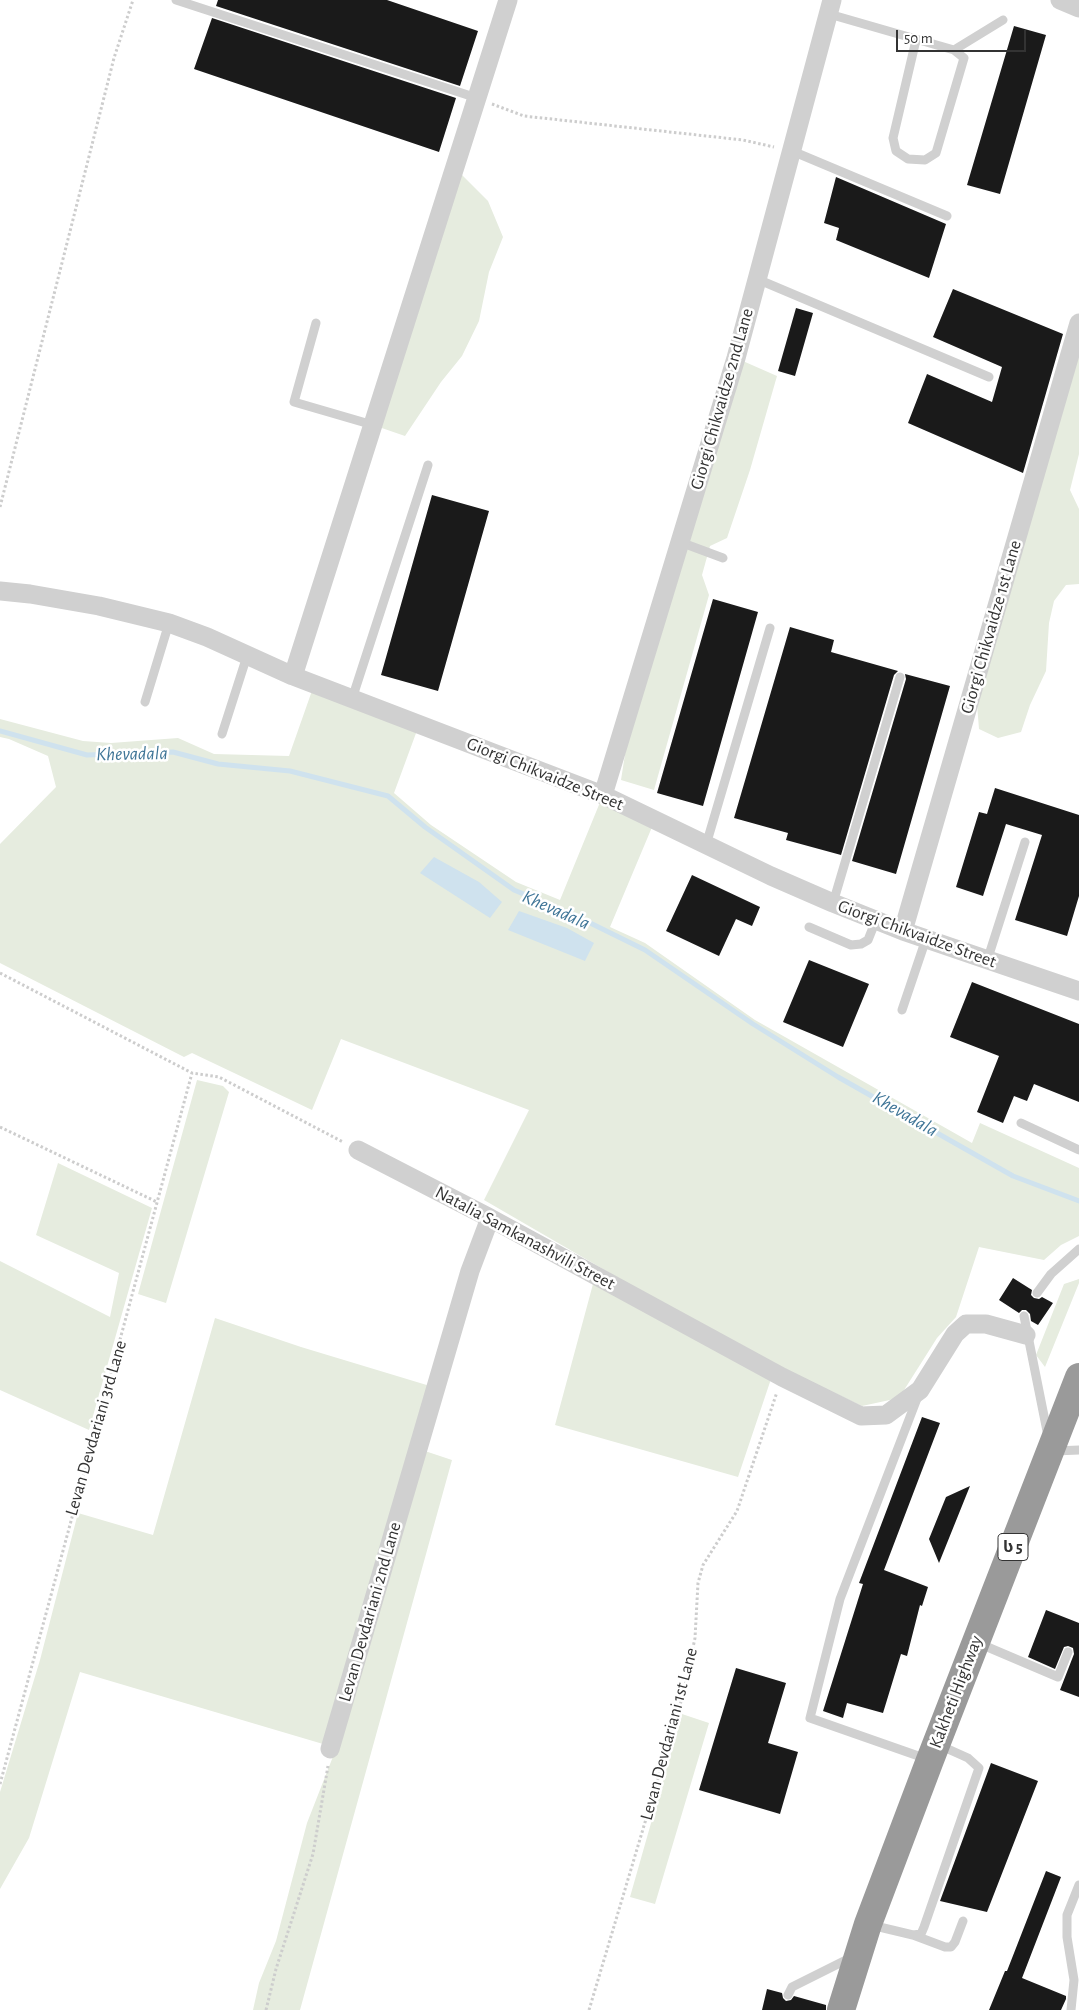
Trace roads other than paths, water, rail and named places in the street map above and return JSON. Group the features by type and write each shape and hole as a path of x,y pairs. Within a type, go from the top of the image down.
{"highway":[{"name":"Kakheti Highway","path":"841,2010 868,1924 1079,1378"}],"street":[{"path":"293,676 508,0"},
{"path":"1060,0 1079,8"},
{"name":"Giorgi Chikvaidze 2nd Lane","path":"603,795 736,358 831,7"},
{"name":"Giorgi Chikvaidze 1st Lane","path":"902,931 1079,323"},
{"name":"Giorgi Chikvaidze Street","path":"0,591 30,594 99,606 169,623 206,637 293,676 603,795 833,903 902,931 1079,991"},
{"name":"Natalia Samkanashvili Street","path":"358,1150 490,1218 782,1377 861,1416 886,1415 920,1390 955,1334 966,1324 986,1324 1026,1335"},
{"name":"Levan Devdariani 2nd Lane","path":"330,1749 470,1271 490,1218"}],"lane":[{"path":"176,0 477,98"},
{"path":"831,7 916,40 954,50 964,58 936,153 925,160 908,159 896,151 893,138 916,40"},
{"path":"954,50 1003,20"},
{"path":"792,151 947,216"},
{"path":"757,279 989,377"},
{"path":"316,323 294,402 373,425"},
{"path":"352,699 428,465"},
{"path":"680,542 723,558"},
{"path":"145,702 169,623"},
{"path":"706,845 770,628"},
{"path":"222,734 247,656"},
{"path":"833,903 900,677"},
{"path":"987,961 1025,842"},
{"path":"809,928 851,944 861,944 868,940 876,920"},
{"path":"902,1010 926,939"},
{"path":"1021,1123 1079,1150"},
{"path":"1036,1293 1051,1274 1079,1249"},
{"path":"1024,1316 1026,1335 1038,1382 1051,1452 1079,1450"},
{"path":"913,1935 920,1934 924,1927 980,1768 968,1758 933,1752 810,1718 840,1598 920,1390"},
{"path":"976,1642 1058,1677 1068,1652"},
{"path":"1071,2010 1074,1980 1067,1938 1067,1915 1079,1885"},
{"path":"868,1924 913,1935 945,1947 951,1947 955,1942 963,1921"},
{"path":"788,1995 792,1987 859,1953"}],"water":[{"path":"434,857 479,882 502,902 490,918 420,873"},
{"path":"519,911 567,928 594,943 585,961 508,930"}],"waterway":[{"name":"Khevadala","path":"0,731 87,755 173,752 218,764 290,771 388,796 425,827 514,890 578,917 645,950 753,1024 838,1077 1013,1176 1079,1201"}]}
